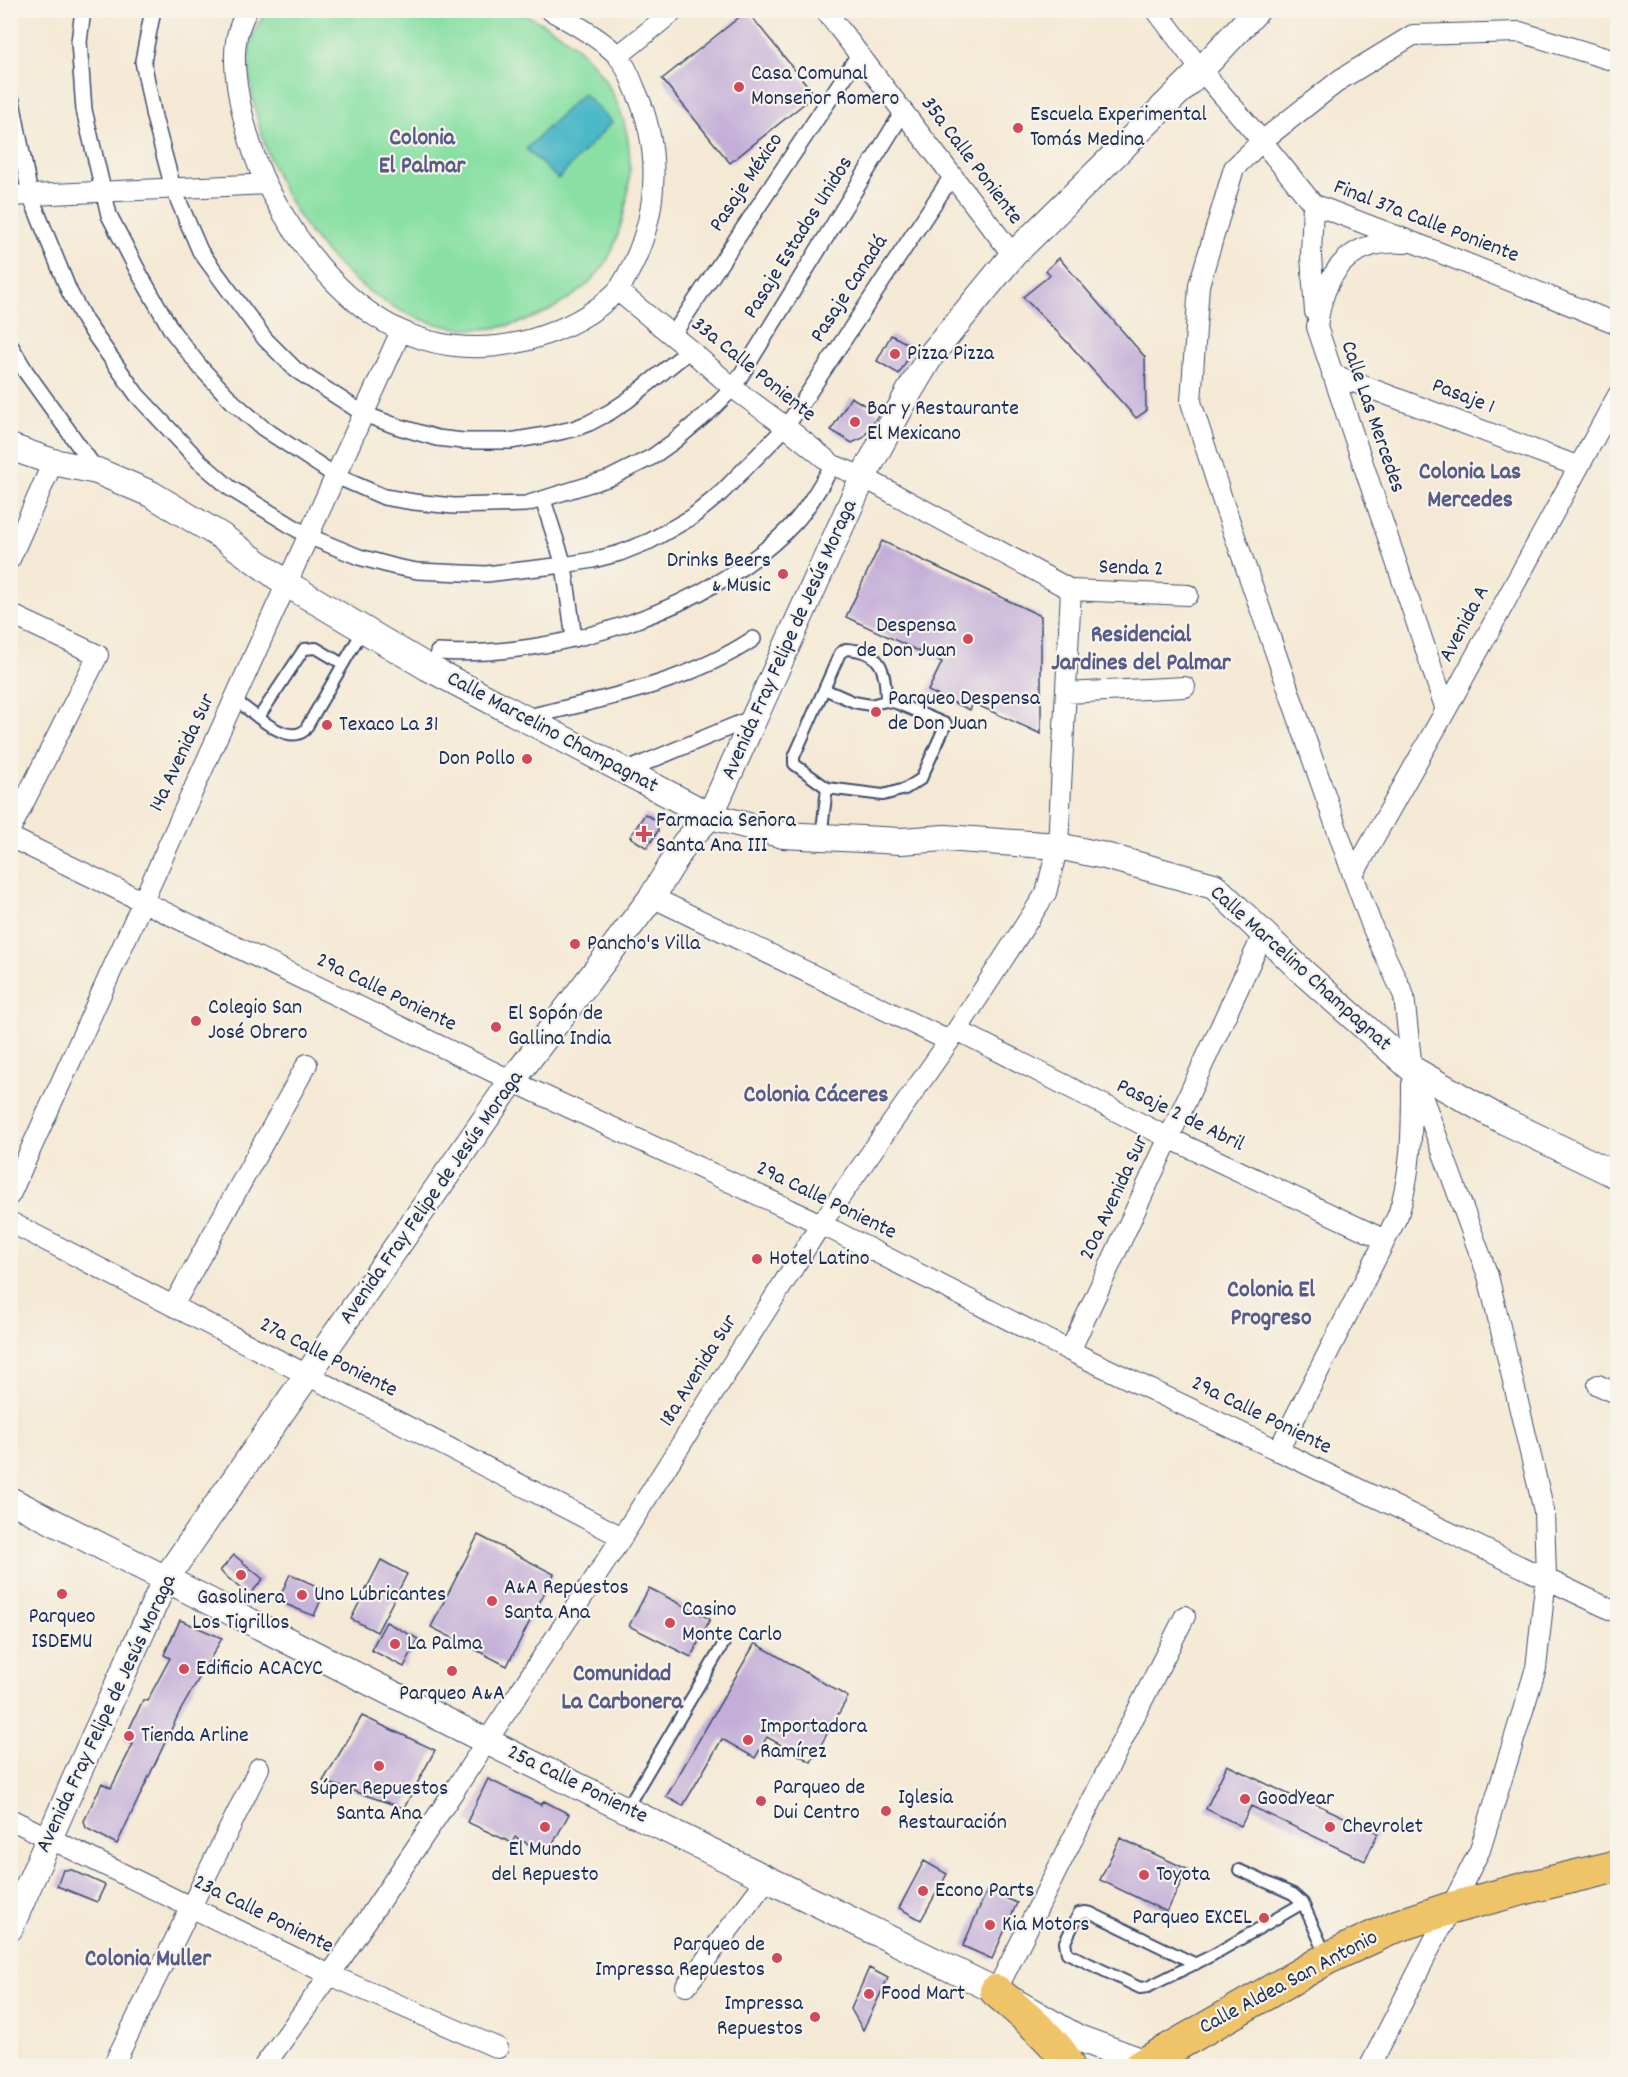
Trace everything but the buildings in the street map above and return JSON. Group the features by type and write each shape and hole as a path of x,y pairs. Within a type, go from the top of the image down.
{"main road":[{"name":"Calle Aldea San Antonio","path":"1143,2065 1328,1958 1397,1926 1448,1909 1617,1866"},
{"path":"996,1991 1055,2046 1066,2059 1068,2067"}],"street":[{"name":"Pasaje Estados Unidos","path":"83,10 80,42 84,110 102,192 109,215 172,331 201,368 233,402 263,428 336,476 384,497 431,504 493,506 526,504 543,500 610,478 652,457 673,442 733,388 903,112"},
{"path":"153,10 143,62 154,117 173,188 200,251 265,339 296,370 364,414 437,438 463,441 510,441 546,435 573,429 610,412 690,350"},
{"path":"247,10 236,41 235,57 239,96 250,142 266,184 299,238 342,291 373,316 401,332 431,342 497,346 541,336 582,318 618,291 629,273 645,233 653,190 654,168 647,121 640,98 618,56 592,36 550,10"},
{"path":"618,56 675,10"},
{"name":"35a Calle Poniente","path":"825,10 1013,255"},
{"name":"Final 37a Calle Poniente","path":"1156,10 1201,70 1313,204 1617,324"},
{"name":"Avenida Fray Felipe de Jesús Moraga","path":"10,1928 166,1578 512,1081 652,897 685,843 710,816 864,477 931,355 1013,255 1201,70 1257,10"},
{"path":"1278,1451 1398,1215 1404,1196 1410,1159 1412,1069 1404,996 1373,930 1353,875 1223,502 1191,402 1199,285 1234,168 1262,141 1341,79 1413,35 1520,32 1617,62"},
{"name":"Pasaje México","path":"672,336 859,55"},
{"name":"Pasaje Canadá","path":"12,101 20,195 91,330 137,395 199,461 230,488 308,536 359,557 417,571 486,574 564,565 620,553 665,534 692,517 721,493 786,427 952,176"},
{"path":"20,195 266,184"},
{"path":"1313,204 1311,256 1317,327"},
{"name":"Calle Las Mercedes","path":"1428,248 1405,243 1382,243 1365,247 1351,255 1338,266 1329,281 1323,296 1317,327 1446,710"},
{"name":"33a Calle Poniente","path":"618,291 733,388 833,465 864,477 1071,590"},
{"name":"14a Avenida Sur","path":"10,1195 401,332"},
{"path":"10,345 26,372 97,471"},
{"name":"Pasaje 1","path":"1332,374 1577,466"},
{"name":"Avenida A","path":"1353,875 1446,710 1617,395"},
{"name":"Calle Marcelino Champagnat","path":"10,447 53,462 97,471 151,494 221,536 287,584 427,667 710,816 783,835 901,841 945,838 1058,846 1105,856 1214,886 1263,935 1412,1069 1500,1119 1617,1176"},
{"path":"10,559 53,462"},
{"path":"438,652 499,651 574,639 631,622 705,590 743,567 797,520 833,465"},
{"path":"543,500 564,565 574,639"},
{"name":"Senda 2","path":"1071,590 1188,595"},
{"name":"18a Avenida Sur","path":"264,2067 330,1974 622,1537 821,1224 953,1036 1046,893 1058,846 1071,590"},
{"path":"10,614 98,655 10,830"},
{"path":"524,718 634,690 671,678 723,657 753,639"},
{"path":"1066,693 1185,687"},
{"path":"625,771 757,716"},
{"name":"29a Calle Poniente","path":"10,837 512,1081 821,1224 1070,1351 1617,1613"},
{"name":"Pasaje 2 de Abril","path":"652,897 1385,1240"},
{"name":"20a Avenida Sur","path":"1070,1351 1263,935"},
{"path":"174,1306 307,1064"},
{"path":"1370,2067 1448,1909 1480,1850 1536,1668 1546,1577 1544,1511 1488,1276 1412,1069"},
{"name":"27a Calle Poniente","path":"10,1222 622,1537"},
{"path":"1598,1385 1617,1394"},
{"name":"25a Calle Poniente","path":"10,1500 486,1741 996,1991 1078,2038 1143,2065"},
{"path":"996,1991 1185,1616"},
{"path":"113,2067 259,1768"},
{"name":"23a Calle Poniente","path":"10,1819 330,1974 498,2048"},
{"path":"686,1986 767,1879"}],"lane":[{"path":"234,699 281,733 300,735 363,629"},
{"path":"259,717 304,649 316,648 343,664"},
{"path":"824,689 854,702 870,705 886,701 896,703 946,724 921,779 905,789 884,795 827,788 794,764 794,758 824,689 840,653 846,649 852,649 880,663 886,679 886,701"},
{"path":"821,838 827,788"},
{"path":"626,1809 724,1643"},
{"path":"1239,1870 1293,1894 1303,1903 1328,1958"},
{"path":"1196,1964 1092,1913 1079,1913 1065,1942 1067,1953 1140,1988 1155,1985 1196,1964 1303,1903"}],"green space":[{"path":"267,11 515,11 546,26 573,44 595,67 612,92 623,120 629,150 629,183 623,217 613,247 602,268 572,297 557,306 542,314 501,327 461,328 422,320 386,302 352,278 323,249 298,215 278,179 260,129 252,90 250,54 253,34"}],"water":[{"path":"583,93 612,122 558,179 526,149"}],"place":[{"name":"Casa Comunal Monseñor Romero","path":"739,87"},
{"name":"Escuela Experimental Tomás Medina","path":"1018,128"},
{"name":"Pizza Pizza","path":"895,354"},
{"name":"Bar y Restaurante El Mexicano","path":"855,422"},
{"name":"Drinks Beers & Music","path":"783,574"},
{"name":"Despensa de Don Juan","path":"968,639"},
{"name":"Parqueo Despensa de Don Juan","path":"876,712"},
{"name":"Texaco La 31","path":"327,725"},
{"name":"Don Pollo","path":"527,759"},
{"name":"Farmacia Señora Santa Ana III","path":"644,834"},
{"name":"Pancho's Villa","path":"575,944"},
{"name":"Colegio San José Obrero","path":"196,1021"},
{"name":"El Sopón de Gallina India","path":"496,1027"},
{"name":"Hotel Latino","path":"757,1259"},
{"name":"Gasolinera Los Tigrillos","path":"241,1575"},
{"name":"Parqueo ISDEMU","path":"62,1594"},
{"name":"Uno Lubricantes","path":"302,1595"},
{"name":"A&A Repuestos Santa Ana","path":"492,1601"},
{"name":"Casino Monte Carlo","path":"670,1623"},
{"name":"La Palma","path":"395,1644"},
{"name":"Edificio ACACYC","path":"184,1669"},
{"name":"Parqueo A&A","path":"452,1671"},
{"name":"Tienda Arline","path":"129,1736"},
{"name":"Importadora Ramírez","path":"748,1740"},
{"name":"Súper Repuestos Santa Ana","path":"379,1766"},
{"name":"GoodYear","path":"1245,1799"},
{"name":"Parqueo de Dui Centro","path":"761,1801"},
{"name":"Iglesia Restauración","path":"886,1811"},
{"name":"El Mundo del Repuesto","path":"545,1827"},
{"name":"Chevrolet","path":"1330,1827"},
{"name":"Toyota","path":"1144,1875"},
{"name":"Econo Parts","path":"923,1891"},
{"name":"Parqueo EXCEL","path":"1264,1918"},
{"name":"Kia Motors","path":"990,1925"},
{"name":"Parqueo de Impressa Repuestos","path":"777,1958"},
{"name":"Food Mart","path":"869,1994"},
{"name":"Impressa Repuestos","path":"815,2017"}],"district":[{"name":"Colonia El Palmar","path":"422,153"},
{"name":"Colonia Las Mercedes","path":"1470,487"},
{"name":"Residencial Jardines del Palmar","path":"1141,650"},
{"name":"Colonia Cáceres","path":"816,1096"},
{"name":"Colonia El Progreso","path":"1271,1305"},
{"name":"Comunidad La Carbonera","path":"622,1689"},
{"name":"Colonia Muller","path":"148,1960"}]}
